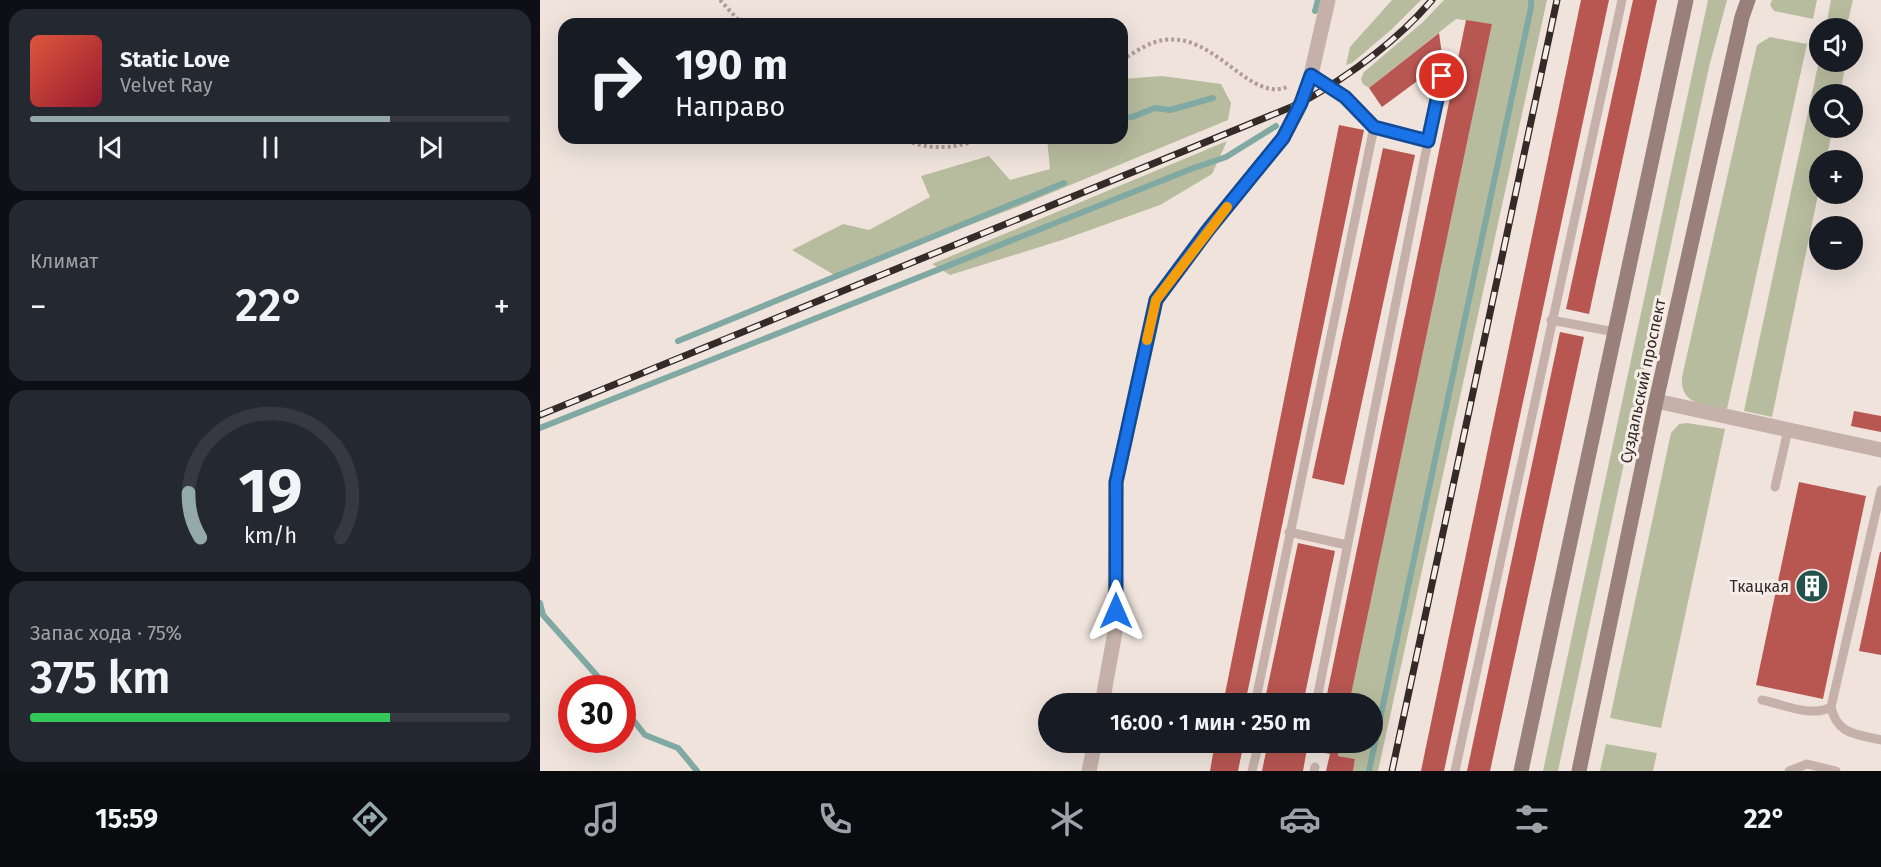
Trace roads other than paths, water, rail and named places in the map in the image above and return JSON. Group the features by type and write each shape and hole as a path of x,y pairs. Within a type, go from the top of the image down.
{"main road":[{"path":"1521,771 1686,0"},
{"name":"Суздальский проспект","path":"1578,771 1656,401 1739,28 1748,0"}],"street":[{"path":"1104,693 1115,632 1116,482 1156,300 1208,230 1283,138 1301,103 1311,75 1328,0"},
{"path":"1656,401 1881,450"},
{"path":"1089,771 1093,753"}],"lane":[{"path":"1455,771 1622,0"},
{"path":"1311,75 1345,97 1374,127 1428,141"},
{"path":"1318,693 1442,76"},
{"path":"1257,693 1374,127"},
{"path":"1551,320 1615,332"},
{"path":"1775,487 1788,430"},
{"path":"1881,490 1831,706 1837,722 1845,731 1881,740"},
{"path":"1289,532 1347,545"},
{"path":"1762,700 1814,712 1824,711 1831,706"},
{"path":"1252,771 1256,753"},
{"path":"1789,771 1807,764 1836,771"}],"waterway":[{"path":"1315,11 1318,0"},
{"path":"1369,771 1531,0"},
{"path":"1128,117 1155,108 1170,110 1213,98"},
{"path":"540,428 1226,157 1276,126"},
{"path":"678,341 1064,183"},
{"path":"540,603 543,615 596,675"},
{"path":"636,724 645,735 678,748 697,771"}],"railway":[{"path":"540,415 1301,103 1371,57 1403,30 1432,0"},
{"path":"1392,771 1557,0"}],"place":[{"name":"Ткацкая","path":"1812,586"}]}
